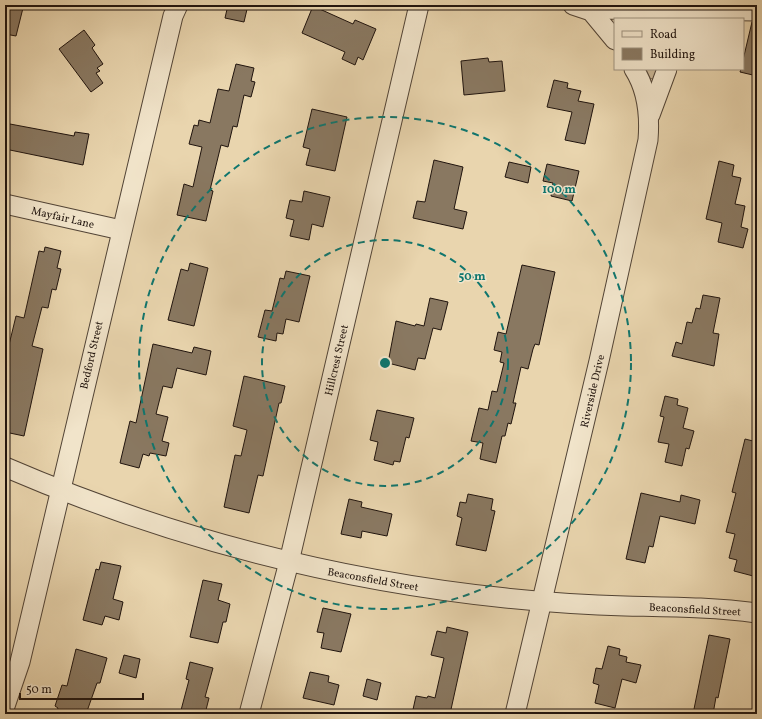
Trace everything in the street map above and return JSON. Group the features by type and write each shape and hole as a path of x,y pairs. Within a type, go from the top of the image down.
{"street":[{"name":"Bedford Street","path":"5,706 20,662 121,230 173,16 178,5"},
{"name":"Hillcrest Street","path":"249,714 289,562 419,5"},
{"path":"573,5 591,11 611,9 679,14 757,11"},
{"path":"591,11 614,39"},
{"name":"Riverside Drive","path":"515,714 648,140 650,115 645,93 634,70"},
{"path":"650,115 666,78 667,70"},
{"name":"Mayfair Lane","path":"5,204 121,230"},
{"name":"Beaconsfield Street","path":"5,467 119,513 175,531 289,562 367,578 436,590 541,601 577,604 706,608 757,612"}],"shaded area":[{"path":"645,70 659,70 656,80 649,78"}],"building":[{"path":"5,5 23,8 16,36 5,34"},
{"path":"228,5 248,5 244,22 225,18"},
{"path":"313,6 353,24 355,20 376,29 363,60 358,57 355,65 342,59 345,52 302,33"},
{"path":"752,22 757,23 757,76 740,72 741,70 744,70 744,56"},
{"path":"84,30 95,45 92,48 103,64 97,68 100,71 96,73 103,83 91,92 59,49"},
{"path":"488,58 489,62 502,61 505,91 464,95 461,61"},
{"path":"236,64 254,68 251,81 255,82 251,97 244,95 237,127 233,126 228,147 221,145 210,190 213,191 206,221 177,215 184,184 193,187 202,147 189,144 194,125 198,126 199,120 210,123 218,89 229,91"},
{"path":"554,80 568,83 567,88 581,91 578,101 594,104 585,144 565,140 572,112 547,107"},
{"path":"312,109 347,117 335,171 306,165 310,149 303,147"},
{"path":"10,124 74,136 75,132 89,134 83,165 5,149 5,126 9,127"},
{"path":"434,160 463,167 454,209 467,212 463,229 413,218 417,201 425,202"},
{"path":"719,161 734,165 732,176 741,178 735,204 745,206 741,227 748,229 743,248 718,242 722,223 706,219"},
{"path":"509,162 531,167 528,183 505,177"},
{"path":"547,164 579,171 572,201 551,196 553,183 543,181"},
{"path":"304,191 330,197 323,227 312,224 309,240 290,236 294,220 286,218 290,200 302,202"},
{"path":"45,247 61,251 57,268 61,269 56,290 52,289 48,308 42,307 32,346 43,349 24,436 5,432 5,375 8,364 5,364 5,349 8,349 16,316 24,318 39,251 44,252"},
{"path":"190,263 208,268 194,326 168,320 181,269 188,271"},
{"path":"522,265 555,272 539,345 535,344 528,369 521,367 513,403 516,403 511,424 508,423 505,436 502,436 496,463 480,459 483,443 471,441 479,408 488,410 492,391 497,392 504,363 500,362 502,352 494,350 498,332 506,334"},
{"path":"286,271 310,276 299,322 286,319 283,334 277,333 276,341 258,337 265,310 272,311 280,278 284,279"},
{"path":"703,295 720,298 713,333 719,334 714,366 672,356 676,342 682,344 687,322 692,323 696,308 700,309"},
{"path":"430,298 448,302 441,330 433,328 425,359 418,358 415,370 388,363 396,321 415,326 416,324 424,326"},
{"path":"153,344 192,353 194,347 211,351 206,375 177,368 172,388 163,386 156,414 168,417 162,441 169,443 166,456 150,453 149,456 143,454 139,468 120,463 130,421 136,423"},
{"path":"244,376 285,386 281,403 279,403 263,476 258,475 249,513 224,507 235,455 241,456 247,430 233,426"},
{"path":"665,396 678,399 677,405 688,408 683,428 694,431 689,449 686,448 682,466 665,462 669,444 658,442 664,417 660,416"},
{"path":"377,410 414,418 409,438 406,437 400,462 394,461 393,465 374,460 378,442 370,440"},
{"path":"745,439 757,442 757,577 734,571 737,560 729,558 735,534 726,532 736,493 732,492"},
{"path":"641,493 680,502 681,495 700,500 695,524 660,516 653,547 649,546 645,563 626,559"},
{"path":"468,494 493,499 491,510 495,511 486,551 456,545 462,518 457,516 460,502 466,503"},
{"path":"349,499 362,502 361,507 392,514 387,536 362,531 361,538 341,534"},
{"path":"101,562 121,566 113,599 123,602 119,620 105,616 102,625 83,620 96,569 99,570"},
{"path":"203,580 222,584 218,600 230,604 226,622 223,622 218,643 190,637"},
{"path":"323,608 351,614 341,652 321,648 324,633 317,632"},
{"path":"447,627 468,632 450,714 412,714 416,696 427,698 428,696 435,698 444,658 431,655 437,631 446,633"},
{"path":"709,635 730,639 718,698 716,697 713,714 693,714"},
{"path":"608,646 620,649 619,655 627,657 626,662 641,665 636,683 622,679 615,708 595,703 599,685 593,683 596,668 602,669"},
{"path":"76,649 107,658 100,683 97,683 86,714 56,714 58,708 55,706 62,685 67,686"},
{"path":"124,655 140,659 136,678 119,673"},
{"path":"190,662 213,668 205,697 209,698 205,714 180,714 189,680 186,679"},
{"path":"310,672 329,676 328,682 339,685 334,705 303,698"},
{"path":"367,679 381,683 377,700 363,696"}]}
